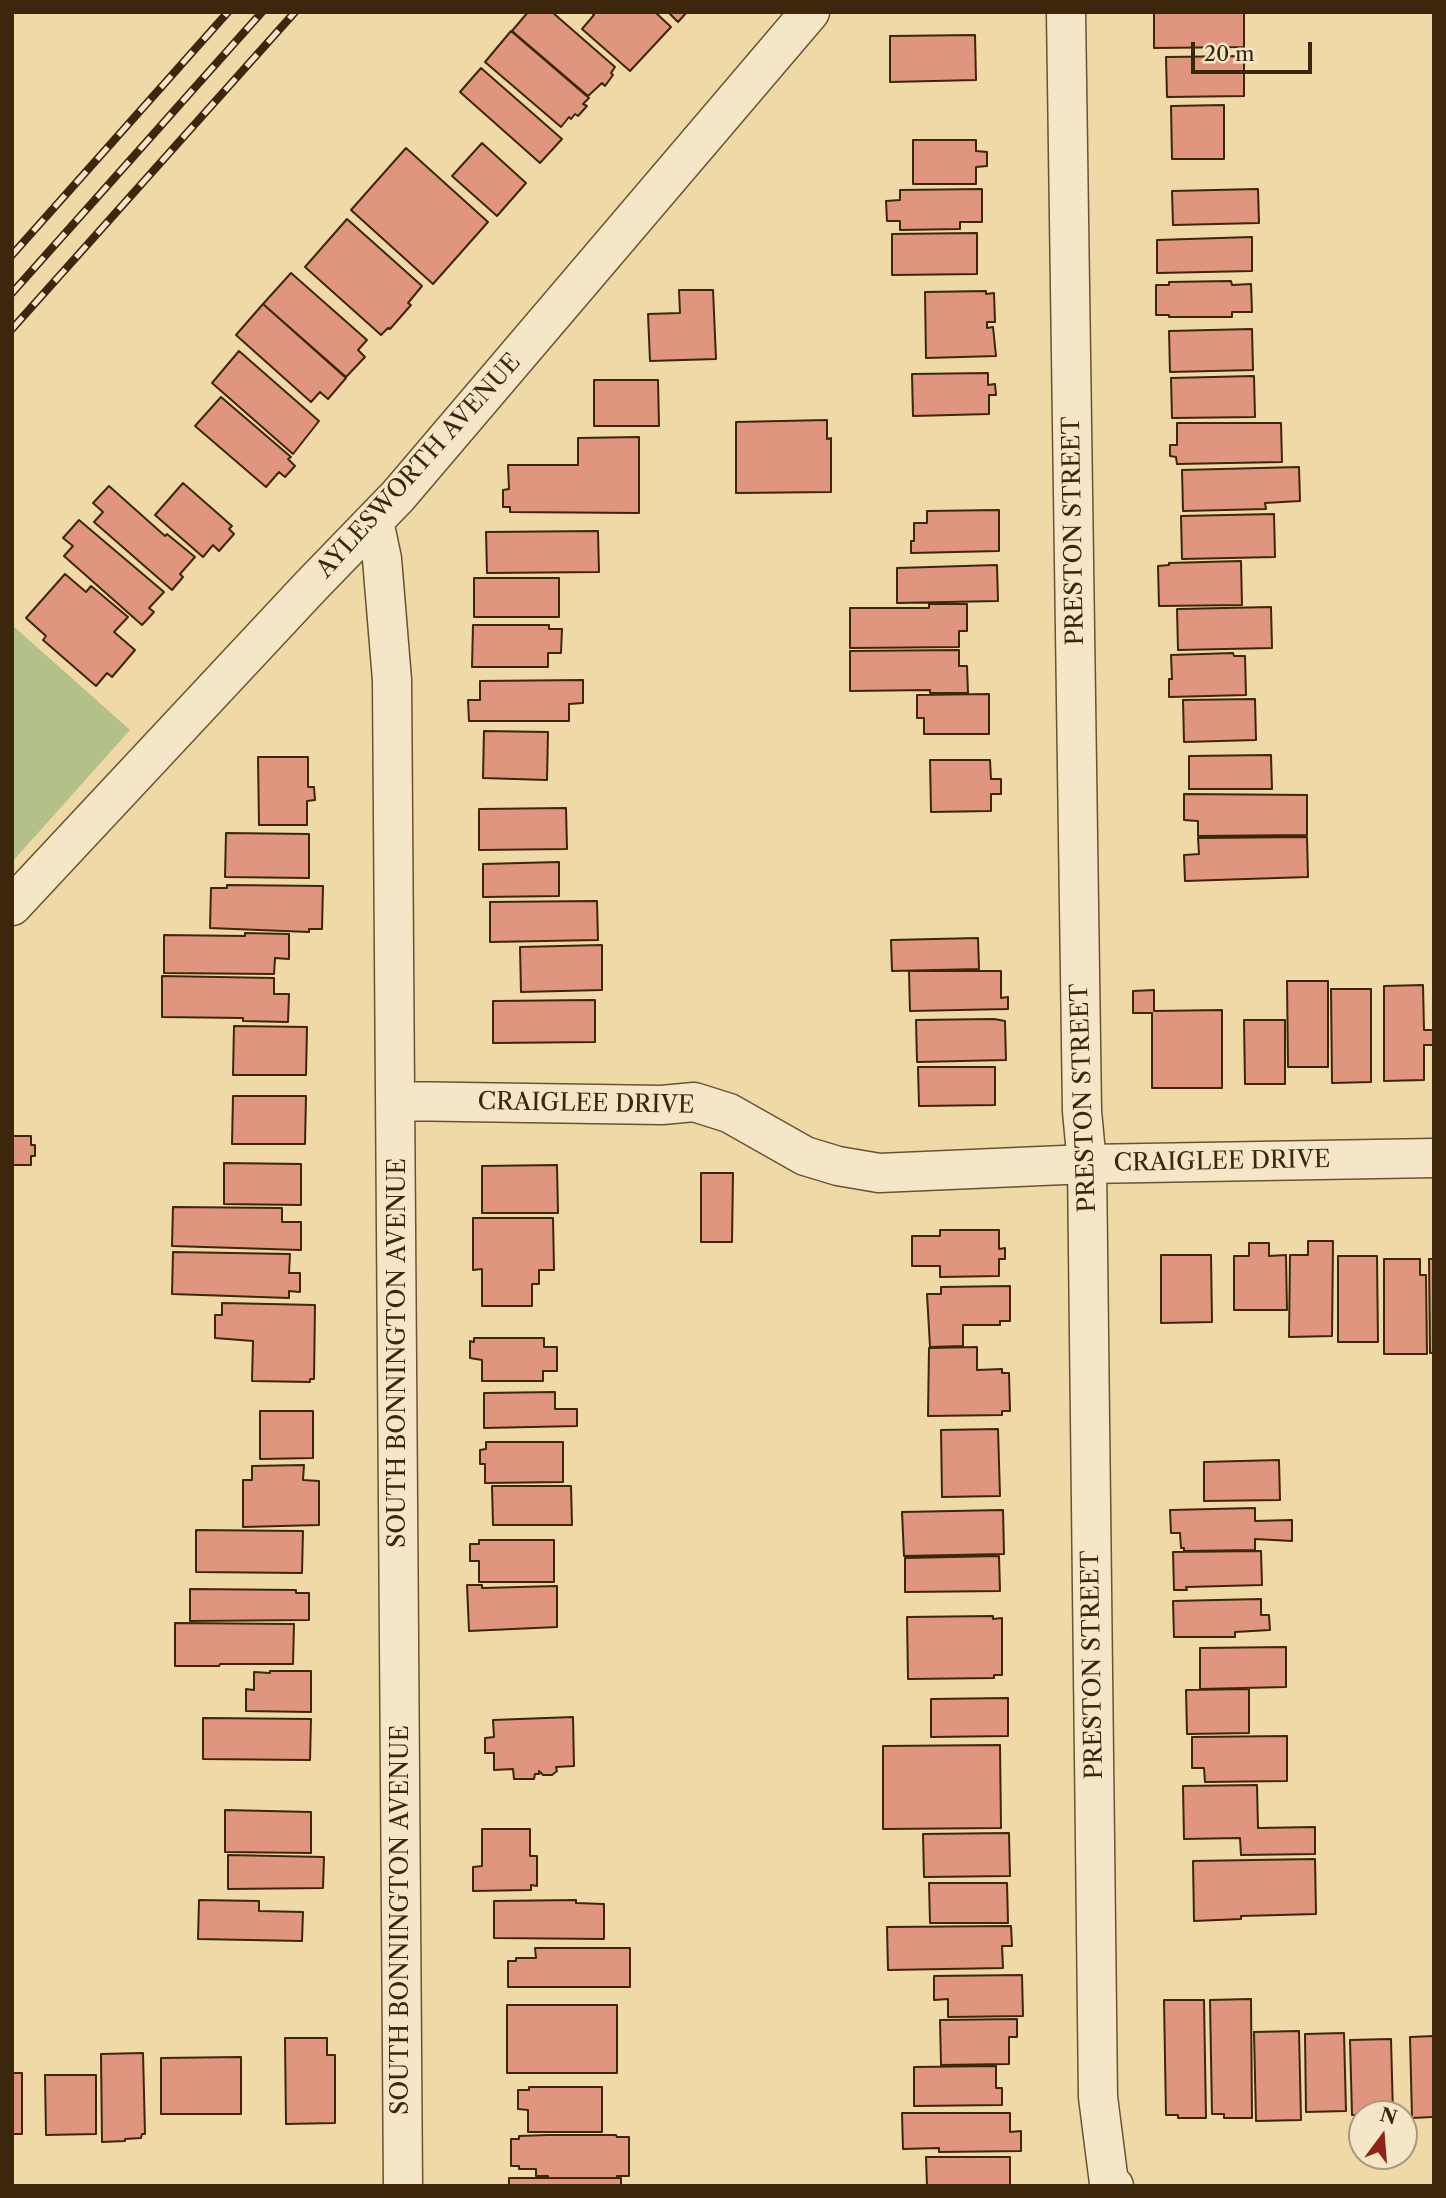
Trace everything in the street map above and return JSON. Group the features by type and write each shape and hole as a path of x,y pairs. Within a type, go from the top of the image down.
{"street":[{"name":"AYLESWORTH AVENUE","path":"12,906 398,496 810,12"},
{"name":"PRESTON STREET","path":"1066,12 1083,1118 1087,1164 1098,2097 1111,2184"},
{"name":"SOUTH BONNINGTON AVENUE","path":"374,521 382,559 392,680 403,2186"},
{"name":"CRAIGLEE DRIVE","path":"396,1101 662,1105 694,1102 729,1113 805,1156 838,1166 878,1173 1087,1164 1434,1158"}],"green space":[{"path":"12,625 130,730 12,862"}],"building":[{"path":"528,12 552,12 615,67 605,86 602,83 588,96 512,31"},
{"path":"591,12 655,12 671,27 630,71 582,29 594,15"},
{"path":"668,12 687,12 678,22"},
{"path":"1154,12 1244,12 1244,47 1154,48"},
{"path":"511,31 589,98 583,104 587,106 578,116 575,114 571,119 569,117 561,127 485,62"},
{"path":"975,35 976,80 890,82 890,36"},
{"path":"1244,56 1244,96 1167,97 1166,57"},
{"path":"481,68 562,139 540,163 460,92"},
{"path":"1224,105 1224,159 1172,159 1171,106"},
{"path":"913,140 976,140 976,151 987,152 987,166 976,167 976,184 913,184"},
{"path":"482,143 526,183 497,216 452,176"},
{"path":"406,148 488,222 433,284 351,210"},
{"path":"982,189 982,222 960,222 960,229 900,230 900,221 887,221 886,201 900,200 900,190"},
{"path":"1258,189 1259,223 1173,225 1172,191"},
{"path":"347,219 422,286 408,303 411,305 390,329 381,335 305,267"},
{"path":"977,233 977,274 892,275 892,234"},
{"path":"1252,237 1252,271 1157,273 1157,240"},
{"path":"291,273 367,340 358,350 365,357 346,377 263,304"},
{"path":"1231,281 1232,285 1251,284 1252,312 1232,312 1232,317 1156,315 1156,285 1169,285 1169,282"},
{"path":"679,290 713,290 716,359 650,361 648,314 680,313"},
{"path":"986,291 986,294 994,293 995,322 987,322 987,328 993,327 996,356 926,358 925,292"},
{"path":"263,304 346,378 328,399 320,392 311,402 236,335"},
{"path":"1252,329 1253,370 1170,372 1169,331"},
{"path":"239,351 319,421 293,454 212,383"},
{"path":"988,373 988,385 995,384 996,395 989,395 989,414 913,416 912,374"},
{"path":"1254,376 1255,417 1172,418 1171,378"},
{"path":"594,380 658,380 659,426 594,426"},
{"path":"221,397 291,457 288,459 295,466 285,477 279,472 266,487 195,426"},
{"path":"827,420 827,439 831,438 831,492 736,493 736,422"},
{"path":"1177,423 1281,423 1282,462 1177,464 1176,457 1170,456 1170,445 1177,445"},
{"path":"639,437 639,513 510,512 510,507 503,507 503,490 509,489 508,465 578,465 578,438"},
{"path":"1299,467 1300,501 1265,503 1266,509 1183,511 1182,470"},
{"path":"183,483 232,526 229,529 234,534 219,551 213,545 203,557 155,515"},
{"path":"109,486 165,536 167,534 195,557 180,574 183,577 172,590 94,522 103,512 93,503"},
{"path":"999,510 999,551 911,553 914,523 927,523 927,511"},
{"path":"1274,514 1275,557 1182,559 1181,516"},
{"path":"79,520 164,592 149,608 154,612 142,625 64,556 73,546 63,538"},
{"path":"598,531 599,572 487,573 486,532"},
{"path":"1241,561 1242,605 1159,606 1158,566 1169,563"},
{"path":"997,565 998,601 897,603 897,568"},
{"path":"65,574 86,592 91,586 128,617 114,632 135,650 112,677 107,673 96,686 43,640 46,636 26,618"},
{"path":"474,578 559,578 559,617 474,617"},
{"path":"929,604 967,604 967,631 959,631 959,647 850,648 850,608 929,608"},
{"path":"1271,607 1272,648 1178,650 1177,609"},
{"path":"473,625 549,625 549,629 562,629 561,653 548,653 548,667 472,667"},
{"path":"959,650 959,666 967,666 968,693 930,693 930,690 850,691 850,651"},
{"path":"1233,653 1234,656 1245,656 1246,695 1169,697 1169,679 1172,679 1171,655"},
{"path":"583,680 583,703 569,704 569,721 469,721 468,700 480,700 480,681"},
{"path":"989,694 989,734 924,734 924,718 917,718 917,695"},
{"path":"1255,699 1256,740 1184,742 1183,700"},
{"path":"484,731 548,732 547,780 483,778"},
{"path":"1271,755 1272,789 1189,789 1189,756"},
{"path":"258,757 308,757 308,787 314,787 315,800 307,801 307,825 259,825"},
{"path":"930,760 990,760 991,779 1001,779 1001,794 991,794 991,811 931,812"},
{"path":"1184,794 1307,795 1307,835 1198,836 1198,821 1184,820"},
{"path":"566,808 567,849 479,850 479,809"},
{"path":"226,833 309,834 309,878 225,877"},
{"path":"1307,837 1308,877 1185,881 1184,855 1199,854 1198,838"},
{"path":"559,862 559,896 483,897 483,864"},
{"path":"227,885 323,886 322,929 309,929 309,932 210,928 211,888 227,888"},
{"path":"597,901 598,940 490,942 490,902"},
{"path":"245,933 289,934 289,959 275,958 274,974 164,973 164,935 245,936"},
{"path":"978,938 979,969 892,971 891,940"},
{"path":"602,945 602,990 521,992 520,947"},
{"path":"909,971 1001,971 1001,998 1008,997 1008,1009 910,1011"},
{"path":"162,976 274,978 274,994 289,994 288,1022 243,1021 243,1018 162,1017"},
{"path":"1287,981 1328,981 1328,1067 1288,1067"},
{"path":"1423,985 1424,1030 1433,1030 1433,1045 1424,1045 1424,1080 1384,1081 1384,986"},
{"path":"1331,989 1371,989 1371,1082 1332,1083"},
{"path":"1154,990 1154,1011 1222,1010 1222,1088 1152,1088 1152,1013 1133,1013 1133,991"},
{"path":"595,1000 595,1042 493,1043 493,1001"},
{"path":"916,1020 1005,1021 1006,1060 917,1062"},
{"path":"1244,1020 1285,1020 1285,1084 1245,1084"},
{"path":"234,1026 307,1027 306,1075 233,1075"},
{"path":"918,1067 995,1067 995,1105 919,1106"},
{"path":"233,1096 306,1096 305,1144 232,1144"},
{"path":"12,1136 31,1136 31,1145 35,1145 35,1156 31,1156 31,1165 12,1165"},
{"path":"224,1163 301,1164 301,1205 224,1204"},
{"path":"557,1165 558,1213 482,1213 482,1166"},
{"path":"701,1173 733,1173 732,1242 701,1242"},
{"path":"173,1207 282,1208 282,1222 301,1222 301,1250 172,1246"},
{"path":"473,1218 553,1218 554,1270 539,1270 539,1284 532,1284 532,1306 482,1306 482,1269 473,1270"},
{"path":"940,1230 999,1230 999,1249 1005,1248 1005,1259 999,1259 999,1276 940,1277 940,1266 912,1266 912,1236 940,1236"},
{"path":"1308,1241 1333,1241 1332,1336 1289,1337 1290,1255 1308,1255"},
{"path":"1249,1243 1269,1243 1269,1256 1286,1255 1287,1310 1234,1310 1234,1256 1249,1256"},
{"path":"173,1252 290,1254 289,1273 300,1273 300,1292 289,1291 289,1298 172,1294"},
{"path":"1161,1255 1211,1255 1212,1322 1161,1323"},
{"path":"1338,1256 1377,1256 1378,1342 1338,1342"},
{"path":"1384,1259 1420,1259 1420,1275 1426,1275 1427,1354 1384,1354"},
{"path":"1429,1259 1434,1259 1434,1353 1430,1353"},
{"path":"1010,1286 1010,1321 1000,1321 1000,1325 963,1325 963,1346 930,1347 927,1294 941,1294 941,1287"},
{"path":"222,1303 315,1305 314,1379 310,1379 310,1382 252,1381 253,1341 215,1338 215,1315 222,1315"},
{"path":"474,1338 544,1338 544,1347 557,1347 557,1371 543,1371 543,1381 482,1381 482,1360 470,1358 470,1341 474,1342"},
{"path":"977,1347 977,1370 1002,1369 1002,1373 1009,1373 1010,1411 1002,1411 1002,1415 928,1416 929,1348"},
{"path":"555,1392 555,1409 577,1409 577,1426 484,1428 484,1393"},
{"path":"260,1411 313,1411 313,1458 260,1459"},
{"path":"998,1429 1000,1496 942,1497 941,1430"},
{"path":"486,1442 563,1442 563,1482 485,1483 485,1464 480,1464 480,1450 486,1449"},
{"path":"1279,1460 1280,1500 1204,1501 1204,1462"},
{"path":"304,1465 303,1480 319,1481 319,1525 243,1527 243,1480 252,1480 252,1466"},
{"path":"492,1486 571,1486 572,1525 493,1525"},
{"path":"1255,1508 1255,1521 1292,1520 1292,1541 1255,1539 1255,1550 1184,1551 1184,1548 1181,1548 1180,1533 1171,1533 1170,1510"},
{"path":"1003,1510 1004,1554 904,1556 902,1512"},
{"path":"196,1530 303,1531 302,1573 196,1572"},
{"path":"479,1540 554,1540 554,1582 479,1582 479,1561 470,1561 470,1544 479,1544"},
{"path":"1261,1551 1262,1585 1186,1587 1187,1590 1174,1590 1173,1552"},
{"path":"999,1556 1000,1591 905,1592 905,1558"},
{"path":"467,1585 482,1585 482,1588 557,1586 557,1627 469,1631"},
{"path":"190,1589 296,1590 296,1593 309,1593 309,1620 190,1621"},
{"path":"1261,1599 1261,1615 1269,1615 1270,1630 1235,1632 1235,1637 1174,1637 1173,1601"},
{"path":"993,1616 993,1619 1002,1618 1002,1675 994,1675 994,1678 908,1679 907,1617"},
{"path":"175,1623 294,1624 293,1664 175,1666"},
{"path":"1286,1647 1286,1687 1200,1689 1200,1648"},
{"path":"311,1671 311,1712 246,1711 246,1689 254,1690 254,1672"},
{"path":"1249,1689 1249,1733 1187,1734 1186,1690"},
{"path":"1008,1698 1008,1736 931,1737 931,1699"},
{"path":"573,1717 574,1766 556,1767 557,1771 552,1775 543,1775 539,1771 534,1779 514,1779 513,1769 494,1770 494,1753 485,1753 485,1738 494,1737 493,1720"},
{"path":"203,1718 311,1719 310,1760 203,1759"},
{"path":"1287,1736 1287,1781 1205,1782 1204,1768 1192,1768 1192,1737"},
{"path":"1000,1745 1001,1828 883,1829 883,1746"},
{"path":"1257,1785 1258,1828 1315,1827 1315,1854 1241,1855 1240,1838 1184,1839 1183,1786"},
{"path":"225,1810 311,1812 311,1853 225,1852"},
{"path":"482,1829 530,1829 530,1856 537,1856 537,1886 531,1885 531,1890 473,1891 473,1867 482,1866"},
{"path":"1009,1833 1010,1876 924,1877 923,1834"},
{"path":"228,1855 324,1857 323,1888 228,1889"},
{"path":"1315,1859 1316,1914 1241,1916 1241,1919 1194,1921 1193,1861"},
{"path":"929,1883 1007,1883 1008,1923 930,1923"},
{"path":"199,1900 259,1901 259,1911 303,1912 302,1941 198,1939"},
{"path":"576,1900 576,1903 604,1904 604,1939 494,1938 494,1901"},
{"path":"1011,1926 1012,1946 1002,1946 1003,1968 888,1970 887,1927"},
{"path":"535,1948 630,1948 630,1987 508,1987 508,1961 516,1961 516,1958 536,1958"},
{"path":"1022,1975 1023,2016 948,2017 948,1999 934,2000 934,1976"},
{"path":"1251,1999 1252,2118 1224,2118 1224,2114 1212,2114 1210,2000"},
{"path":"1164,2000 1204,2000 1206,2118 1166,2115"},
{"path":"507,2005 617,2005 617,2073 507,2073"},
{"path":"1017,2019 1017,2037 1009,2037 1009,2064 941,2065 940,2020"},
{"path":"1299,2031 1301,2120 1256,2121 1254,2032"},
{"path":"1344,2033 1346,2111 1306,2112 1305,2034"},
{"path":"1434,2036 1432,2117 1418,2118 1418,2100 1412,2100 1410,2037"},
{"path":"285,2038 327,2038 327,2055 335,2055 335,2123 286,2124"},
{"path":"1391,2039 1393,2100 1352,2100 1350,2040"},
{"path":"143,2053 145,2134 142,2134 141,2138 125,2141 102,2142 101,2054"},
{"path":"241,2057 241,2114 161,2114 161,2058"},
{"path":"996,2066 996,2088 1002,2088 1002,2105 914,2106 914,2067"},
{"path":"12,2073 22,2073 22,2134 12,2134"},
{"path":"45,2075 96,2075 96,2134 46,2135"},
{"path":"529,2087 602,2087 602,2132 528,2132 528,2110 518,2109 518,2090 529,2090"},
{"path":"902,2113 1010,2113 1010,2132 1021,2131 1021,2151 939,2152 939,2148 903,2149"},
{"path":"519,2136 629,2137 629,2176 548,2178 536,2176 536,2169 511,2166 511,2139 519,2139"},
{"path":"926,2157 1010,2157 1010,2186 927,2186"},
{"path":"509,2178 621,2178 621,2186 509,2186"}],"railway":[{"path":"12,255 228,12"},
{"path":"12,293 262,12"},
{"path":"12,329 295,12"}]}
